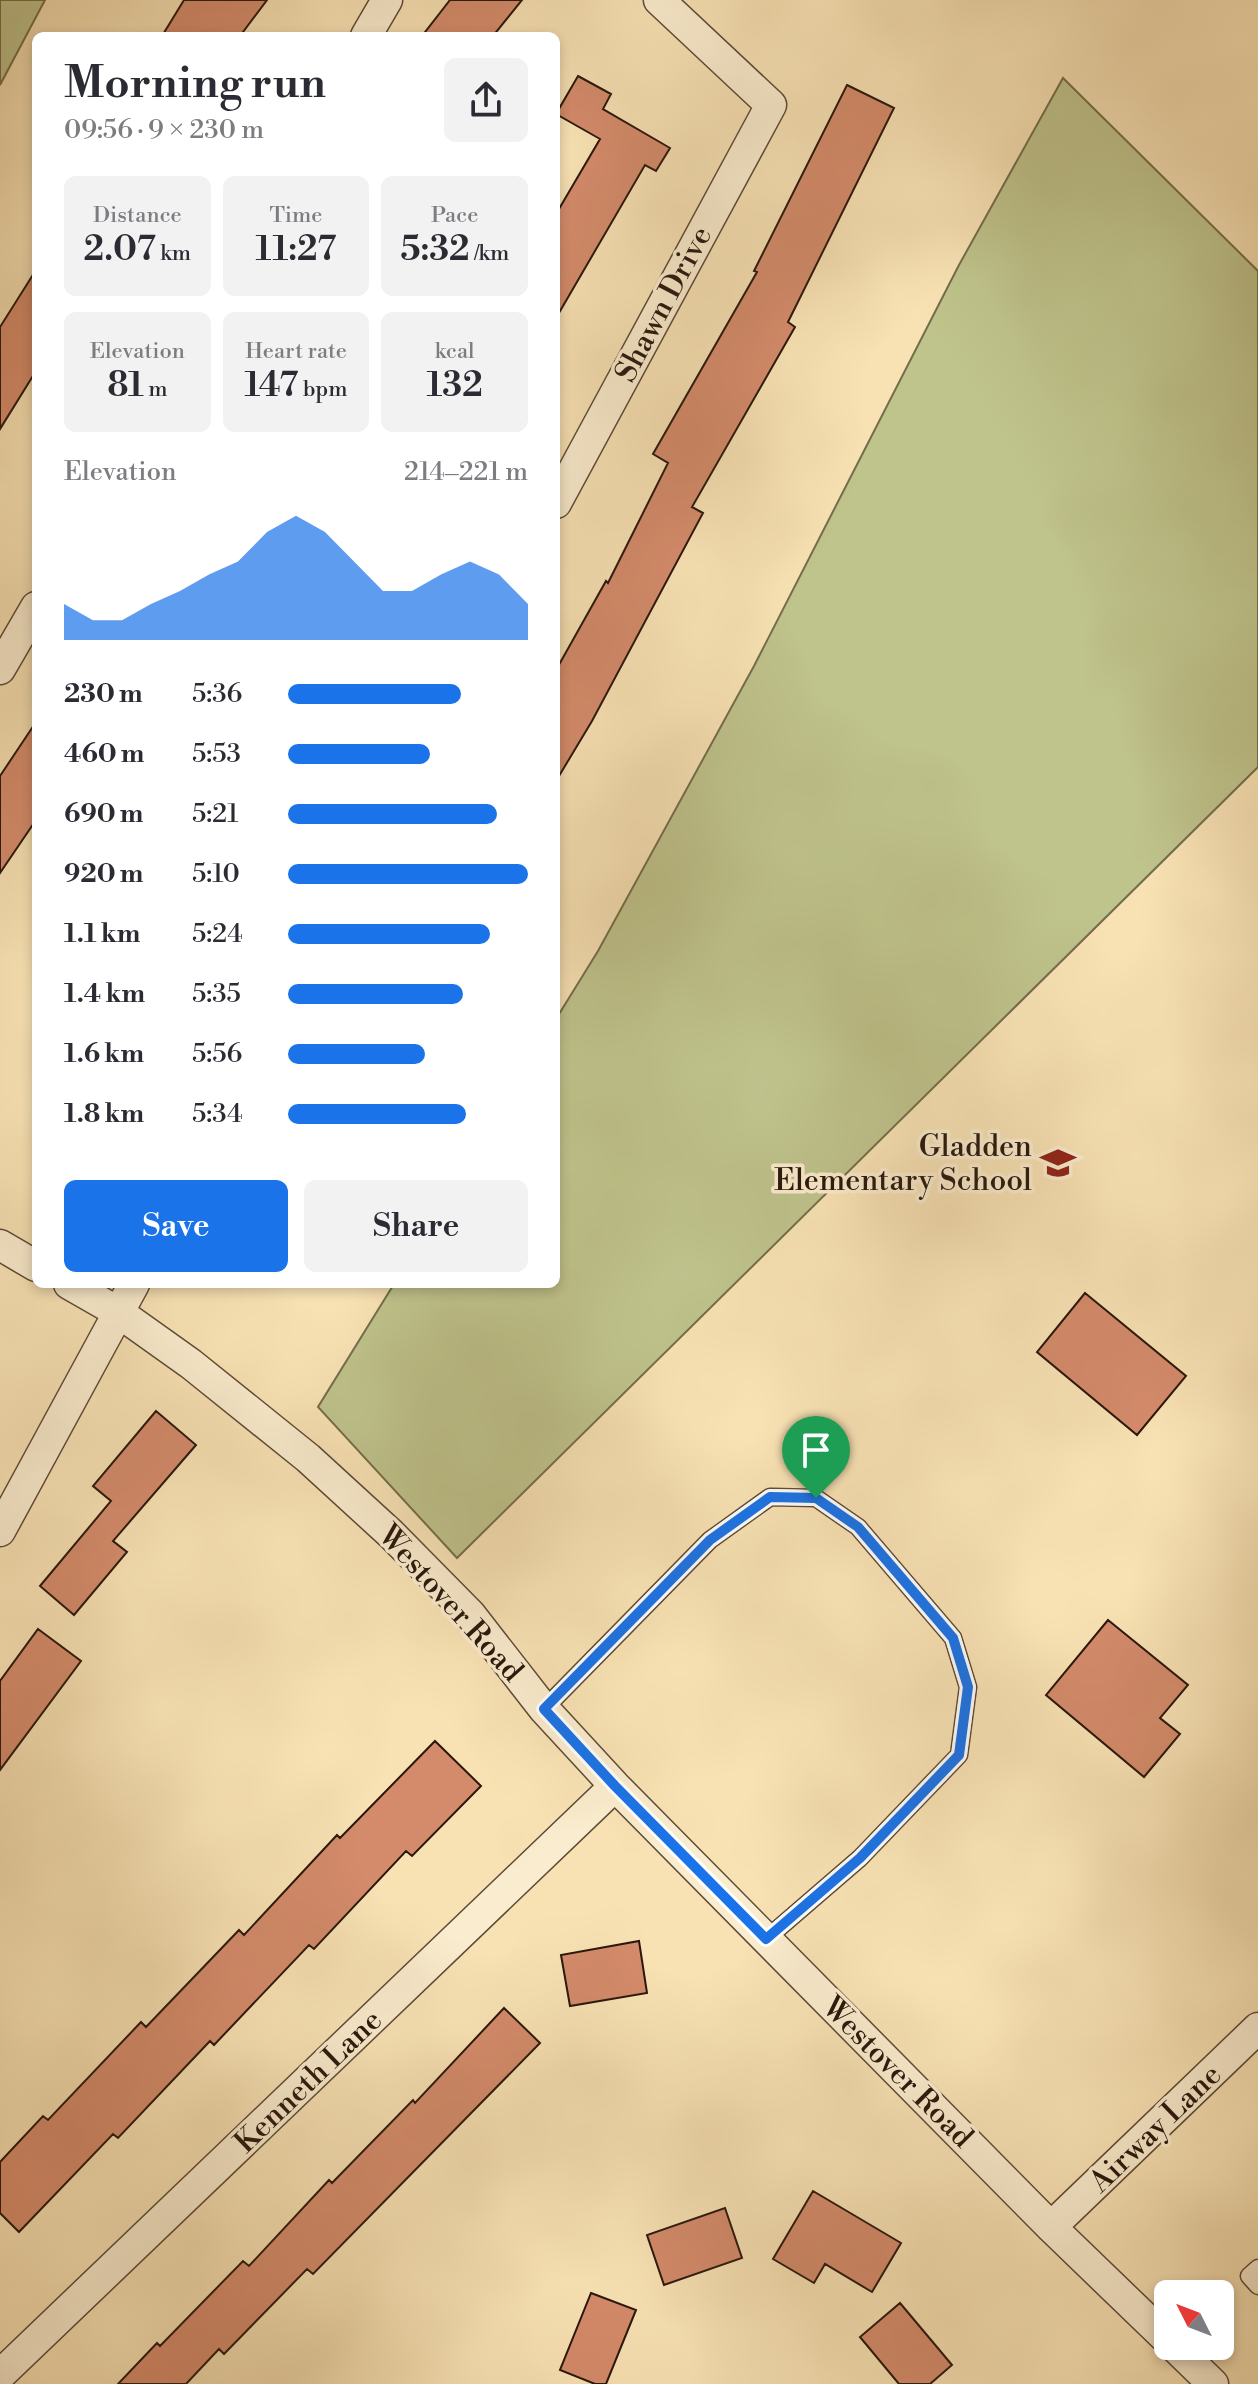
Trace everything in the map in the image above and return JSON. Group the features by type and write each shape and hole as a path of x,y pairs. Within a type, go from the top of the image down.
{"street":[{"path":"368,32 387,0"},
{"name":"Shawn Drive","path":"560,496 771,105 659,0"},
{"path":"0,669 32,614"},
{"path":"0,1245 32,1264"},
{"name":"Westover Road","path":"76,1288 118,1312 191,1364 308,1458 391,1534 470,1614 544,1709 615,1786 1051,2227 1154,2326"},
{"path":"0,1531 132,1288"},
{"name":"Kenneth Lane","path":"0,2375 615,1786"},
{"name":"Airway Lane","path":"1051,2227 1258,2028"},
{"path":"1188,2360 1210,2383"}],"lane":[{"path":"544,1709 710,1540 770,1497 816,1498 858,1527 953,1638 968,1687 959,1755 860,1858 766,1939"},
{"path":"1258,2268 1249,2276 1258,2286"}],"green space":[{"path":"0,0 45,0 0,85"},
{"path":"1063,78 1258,271 1258,767 457,1558 318,1407 392,1288 560,1288 560,1013 598,951 754,666 959,265"}],"building":[{"path":"184,0 267,0 243,32 164,32"},
{"path":"450,0 522,0 496,32 425,32"},
{"path":"578,76 611,94 603,109 670,148 656,171 645,165 560,311 560,207 600,139 560,116 560,107"},
{"path":"847,85 894,108 788,322 795,327 692,507 703,513 592,721 560,774 560,663 606,581 608,583 668,463 653,454 757,272 754,271"},
{"path":"32,276 32,377 0,429 0,327"},
{"path":"32,728 32,826 0,873 0,776"},
{"path":"1085,1293 1186,1376 1137,1435 1037,1352"},
{"path":"156,1411 196,1445 113,1541 127,1552 74,1615 40,1586 111,1501 93,1486"},
{"path":"1108,1620 1188,1685 1160,1718 1180,1734 1144,1777 1046,1695"},
{"path":"38,1629 81,1661 0,1770 0,1681"},
{"path":"435,1741 481,1786 412,1856 406,1851 314,1949 309,1945 214,2045 210,2041 118,2138 113,2134 19,2232 0,2213 0,2162 43,2116 48,2120 141,2022 146,2027 239,1930 244,1935 337,1835 340,1838"},
{"path":"639,1941 647,1993 570,2006 561,1955"},
{"path":"504,2008 540,2043 313,2274 307,2269 224,2354 219,2349 186,2384 118,2384 243,2261 249,2266 329,2180 332,2183 413,2100 415,2103"},
{"path":"813,2191 901,2243 872,2292 825,2264 814,2283 773,2259"},
{"path":"725,2208 742,2258 664,2285 647,2235"},
{"path":"591,2293 636,2310 606,2384 595,2384 560,2370"},
{"path":"900,2303 952,2365 930,2384 899,2384 860,2337"}],"place":[{"name":"Gladden Elementary School","path":"1058,1163"}],"route":[{"path":"770,1497 816,1498 858,1527 953,1638 968,1687 959,1755 860,1858 766,1939 544,1709 710,1540 770,1497"}]}
